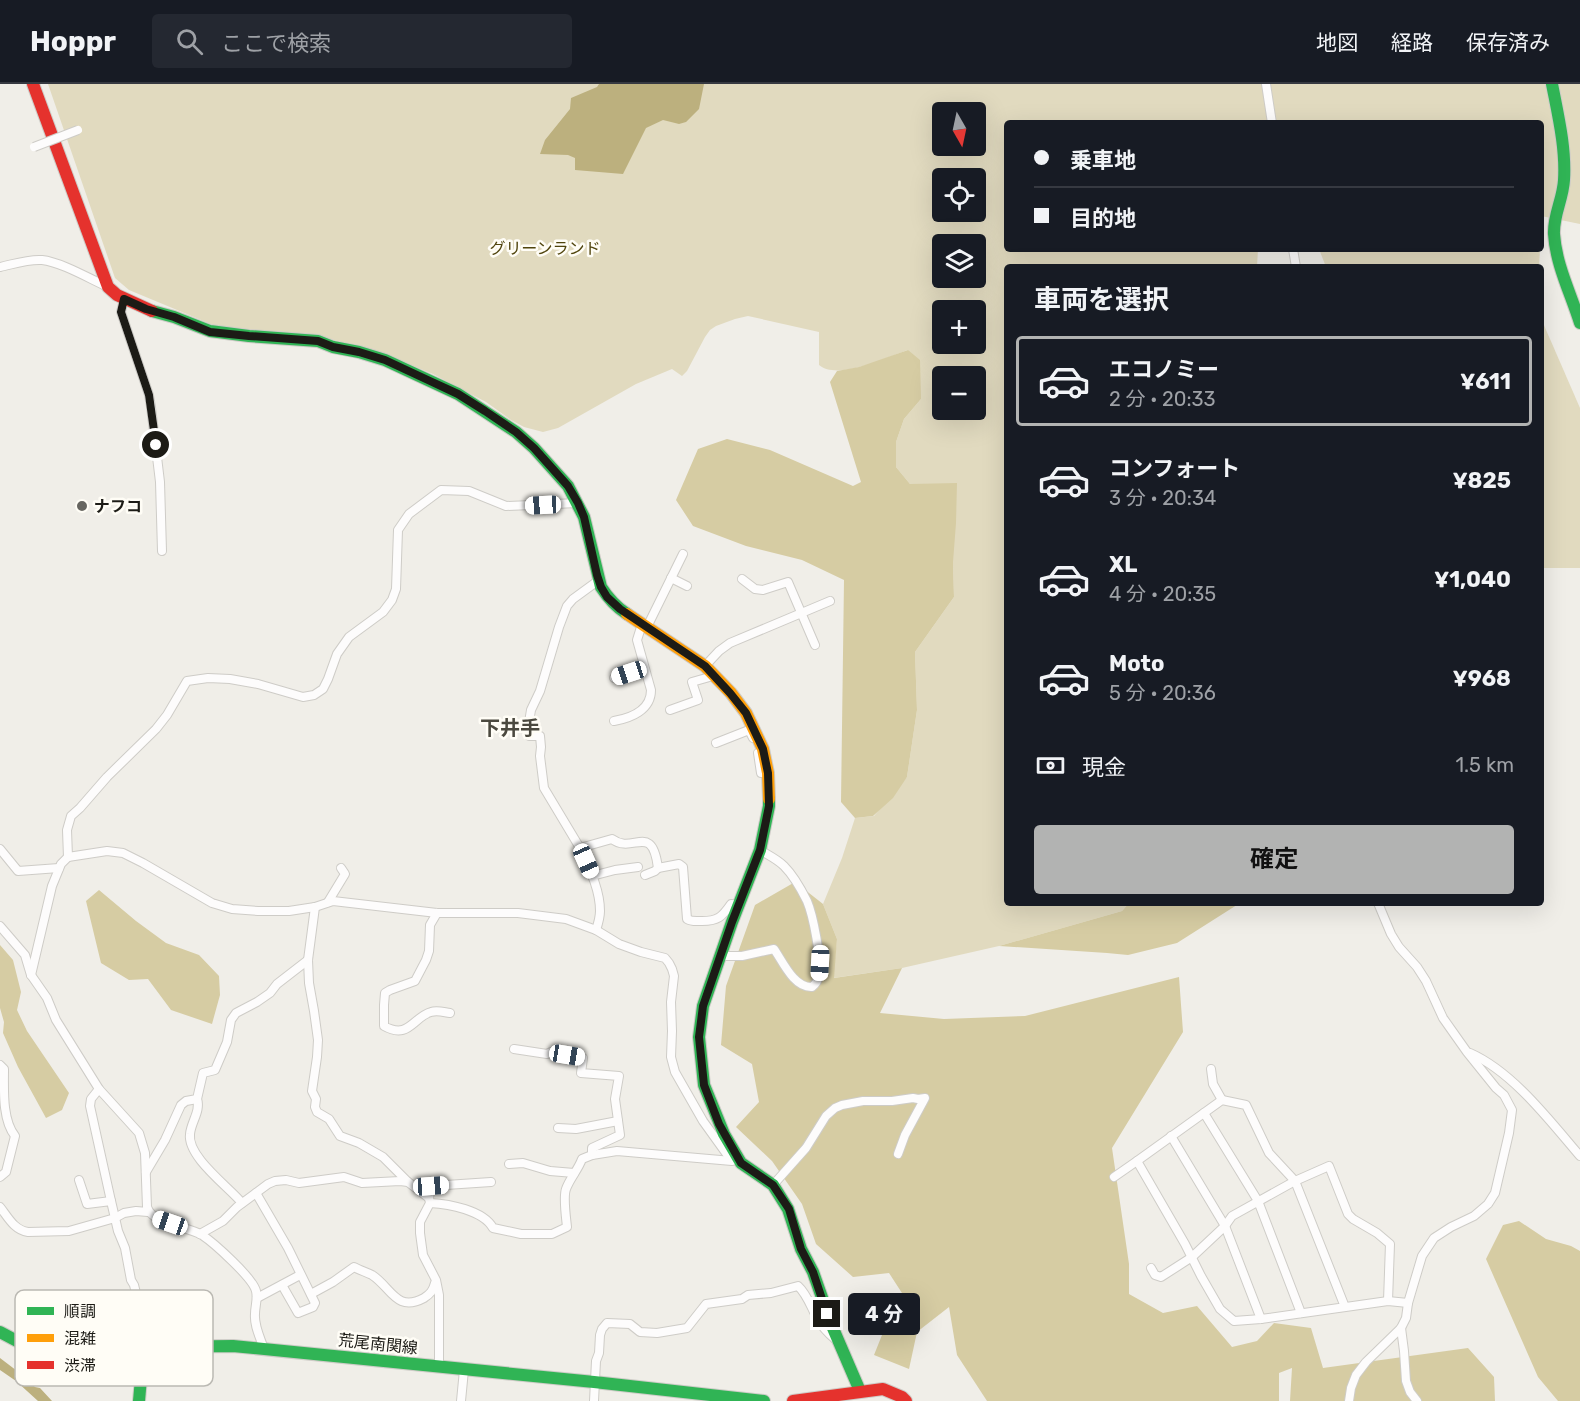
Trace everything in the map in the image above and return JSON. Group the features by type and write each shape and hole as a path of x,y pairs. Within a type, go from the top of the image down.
{"street":[{"path":"33,84 108,287"},
{"path":"1266,84 1272,120"},
{"path":"1552,84 1562,144 1563,172 1563,190 1553,226 1555,243 1580,323"},
{"path":"34,147 78,130"},
{"path":"0,267 43,260 55,263 108,287 124,299 146,309 174,317 210,332 318,341 385,360 458,394 516,432 534,448 568,486 584,517 599,580 607,597 644,626 705,666 746,713 763,749 768,773 769,806 760,850 703,1006 699,1037 704,1085 736,1162"},
{"path":"124,299 121,312 151,407 160,482 162,551"},
{"path":"31,975 52,886 59,868 68,857 67,830 71,816 156,729 187,681 208,678 230,679 258,684 303,697 314,695 323,688 337,654 349,637 383,612 392,600 396,590 398,530 409,514 441,490 469,491 506,506 578,503"},
{"path":"614,721 632,717 648,703 651,697 637,640 683,554"},
{"path":"671,579 687,586"},
{"path":"742,579 755,589 763,590 788,582 815,645"},
{"path":"596,930 600,913 598,894 580,848 544,788 540,736 529,736 529,722 531,710 540,691 567,606 599,580"},
{"path":"705,666 730,643 830,601"},
{"path":"614,678 645,668"},
{"path":"670,710 698,700 692,682 713,676"},
{"path":"716,743 749,730 757,750 761,772 768,773"},
{"path":"580,848 612,839 617,843 647,843 653,847 658,868"},
{"path":"0,849 18,871 59,868"},
{"path":"721,956 742,956 774,949 800,985 812,987 817,983 820,963 807,902 783,865 760,850"},
{"path":"68,857 107,851 123,853 212,903 232,909 289,910 315,907 333,901 437,913 518,913 566,919 596,930 619,944 665,958 674,976 670,1057 675,1072 702,1121 736,1162 773,1185 789,1209 801,1249 813,1272 822,1300 860,1391"},
{"path":"645,875 658,868 680,864 683,867 687,919 691,921 718,919 731,904 739,905"},
{"path":"592,876 638,867"},
{"path":"328,902 345,874 341,868"},
{"path":"1349,1401 1356,1375 1401,1328 1406,1318 1408,1303 1422,1256 1434,1238 1474,1216 1488,1204 1495,1193 1501,1173 1512,1110 1503,1095 1467,1052 1443,1018 1426,981 1390,934 1379,906"},
{"path":"315,907 308,960 309,983 318,1040 312,1091 316,1099 315,1107 317,1112 329,1119 340,1136 359,1143 383,1157 430,1200 458,1207 484,1218 493,1228 521,1234 552,1234 567,1227 565,1191 582,1159 592,1155 617,1151 736,1162"},
{"path":"437,913 430,925 429,951 415,981 385,993 384,1026 389,1029 405,1029 429,1012 450,1013"},
{"path":"0,926 25,955 31,975 47,998 56,1020 99,1089 139,1133 145,1153 148,1212"},
{"path":"242,1203 211,1173 190,1143 189,1134 199,1105 197,1099 203,1073 215,1070 227,1042 231,1020 236,1012 270,993 277,984 308,960"},
{"path":"514,1049 547,1054 551,1052 583,1058 581,1073 619,1076 615,1099 620,1136 592,1148 592,1155"},
{"path":"1467,1052 1485,1060 1505,1075 1580,1156"},
{"path":"0,1065 4,1070 4,1099 9,1130 15,1136 6,1172 0,1177"},
{"path":"1211,1069 1213,1084 1222,1100"},
{"path":"99,1089 91,1099 90,1106 118,1231 125,1248 135,1290"},
{"path":"773,1185 806,1148 826,1116 835,1108 863,1101 925,1098 905,1135 898,1154"},
{"path":"146,1173 181,1105 186,1101 197,1099"},
{"path":"1114,1177 1222,1100 1246,1105 1269,1153 1295,1181 1345,1307"},
{"path":"1204,1113 1258,1201 1301,1313"},
{"path":"558,1128 576,1129 618,1121"},
{"path":"1171,1136 1225,1226 1262,1319"},
{"path":"1137,1161 1220,1309 1234,1321 1388,1301 1408,1303"},
{"path":"509,1164 523,1163 550,1171 574,1173"},
{"path":"1151,1268 1155,1275 1161,1277 1192,1257 1225,1226 1232,1216 1295,1181 1329,1166 1348,1214 1390,1244 1388,1301"},
{"path":"200,1234 223,1221 256,1192 275,1181 286,1180 299,1183 344,1176 362,1183 408,1182"},
{"path":"79,1180 87,1204 111,1201"},
{"path":"439,1367 439,1295 436,1280 423,1256 420,1222 430,1200 431,1186 491,1182"},
{"path":"256,1192 288,1248 315,1303 313,1307 298,1313 282,1285"},
{"path":"0,1207 15,1228 21,1232 69,1232 136,1211 148,1212 156,1219 200,1234 226,1254 256,1289 255,1326 264,1349"},
{"path":"310,1294 333,1282 354,1267 373,1276 403,1302 414,1304 428,1296 436,1280"},
{"path":"256,1298 300,1275"},
{"path":"594,1401 600,1335 607,1323 630,1324 640,1332 657,1333 687,1328 706,1304 742,1299 748,1295 771,1293 798,1286 803,1290 826,1331 839,1342"},
{"path":"1401,1328 1406,1381 1417,1401"},
{"name":"荒尾南関線","path":"0,1332 15,1340"},
{"name":"荒尾南関線","path":"213,1346 264,1349 764,1401"},
{"path":"461,1401 464,1370"},
{"path":"139,1401 142,1386"},
{"path":"793,1401 883,1389 906,1401"}],"green space":[{"name":"グリーンランド","path":"48,84 1580,84 1580,224 1544,217 1544,120 1004,120 1004,252 1258,252 1257,264 1004,264 1004,906 1126,906 1122,911 999,946 902,968 833,978 837,939 823,904 855,818 874,816 907,777 917,710 915,652 954,597 953,563 910,484 896,467 896,442 904,419 921,399 908,350 863,366 838,370 827,369 819,365 819,332 748,316 710,330 682,376 672,369 636,384 558,428 543,432 524,427 486,402 433,374 386,355 317,335 243,331 218,327 129,290 115,278"},
{"path":"1320,252 1540,252 1539,264 1325,264"},
{"path":"1544,325 1580,408 1580,568 1544,568"}],"shaded area":[{"path":"599,84 704,84 699,109 686,122 679,124 663,120 646,128 623,174 575,170 575,158 568,155 540,154 545,140 570,109 571,98"},
{"path":"908,350 920,360 921,399 904,419 896,442 896,467 910,484 957,483 953,562 954,597 915,652 917,710 907,777 893,798 873,816 855,818 841,802 844,580 802,560 746,546 693,526 676,500 698,449 727,439 770,450 853,486 861,482 830,382 837,371 859,367"},
{"path":"795,882 823,904 837,939 834,978 902,968 880,1013 944,1019 1025,1016 1179,977 1183,1032 1112,1148 1129,1264 1129,1294 1163,1313 1197,1306 1232,1347 1257,1341 1274,1323 1311,1328 1323,1368 1468,1348 1494,1377 1495,1401 1290,1401 1292,1368 1279,1373 1279,1401 987,1401 957,1355 949,1307 917,1332 909,1369 874,1355 886,1325 913,1310 889,1273 853,1277 816,1244 802,1204 772,1161 736,1127 759,1102 752,1064 721,1045 726,986 755,905"},
{"path":"99,890 166,943 199,955 219,976 220,995 212,1024 171,1010 148,979 129,980 101,963 86,901"},
{"path":"1126,906 1235,906 1177,943 1128,955 999,946 1122,911"},
{"path":"0,945 13,960 21,992 17,1010 27,1031 69,1093 62,1110 46,1118 18,1067 3,1033 4,1022 0,1008"},
{"path":"1519,1221 1546,1239 1580,1251 1580,1401 1558,1401 1538,1377 1486,1259 1503,1225"},
{"path":"0,1358 15,1369 15,1380 0,1370"},
{"path":"22,1386 40,1388 52,1401 38,1401"}],"traffic: fast":[{"path":"1552,84 1564,156 1563,187 1554,227 1555,246 1580,323"},
{"path":"152,311 210,331 318,341 333,347 359,352 385,360 458,394 516,432 534,448 568,486 584,517 601,587 612,602 627,614"},
{"path":"769,799 760,850 703,1006 699,1037 704,1085 724,1134 741,1163 773,1185 788,1209 801,1249 813,1272 832,1326 860,1391"},
{"path":"0,1332 15,1340"},
{"path":"213,1346 233,1346 764,1401"},
{"path":"139,1401 140,1386"}],"traffic: slow":[{"path":"627,614 705,666 731,693 746,713 763,749 768,773 769,799"}],"traffic: jam":[{"path":"33,84 108,287 117,295 152,311"},
{"path":"793,1401 883,1389 906,1401"}],"place":[{"name":"ナフコ","path":"82,506"}],"district":[{"name":"下井手","path":"510,728"}],"route":[{"path":"156,445 149,395 121,312 124,299 210,332 318,341 385,360 458,394 516,432 534,448 568,486 578,503 584,517 597,575 607,597 633,619 705,666 746,713 763,749 768,773 769,806 760,850 703,1006 699,1037 704,1085 719,1124 741,1163 773,1185 789,1209 801,1249 813,1272 827,1314"}]}
